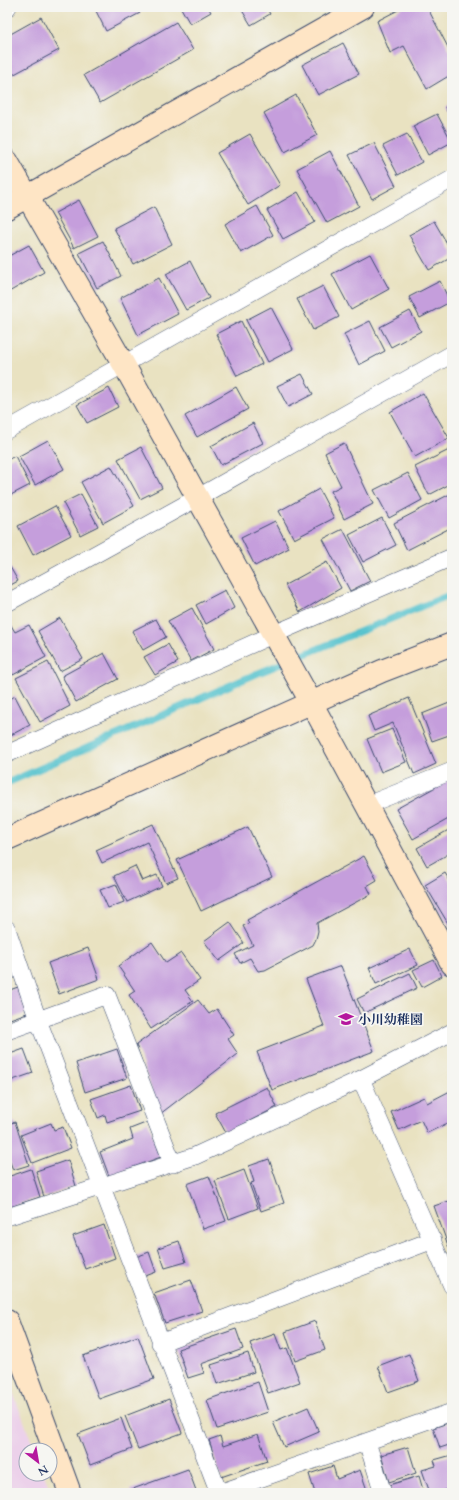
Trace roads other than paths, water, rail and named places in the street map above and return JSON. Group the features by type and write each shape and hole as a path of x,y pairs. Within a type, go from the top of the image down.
{"street":[{"path":"7,208 364,7"},
{"path":"7,161 124,365 450,957"},
{"path":"7,430 452,179"},
{"path":"7,603 452,354"},
{"path":"7,754 452,557"},
{"path":"7,839 312,704 382,671 452,644"},
{"path":"367,805 452,771"},
{"path":"7,928 38,1020 103,1187 160,1343 219,1493 452,1412"},
{"path":"7,1031 107,995 173,1164"},
{"path":"7,1217 195,1156 361,1079 452,1032"},
{"path":"361,1079 452,1286"},
{"path":"160,1343 433,1240"},
{"path":"7,1321 70,1493"},
{"path":"367,1442 383,1493"}],"waterway":[{"path":"7,783 256,674 452,594"}],"place":[{"name":"小川幼稚園","path":"346,1019"}]}
